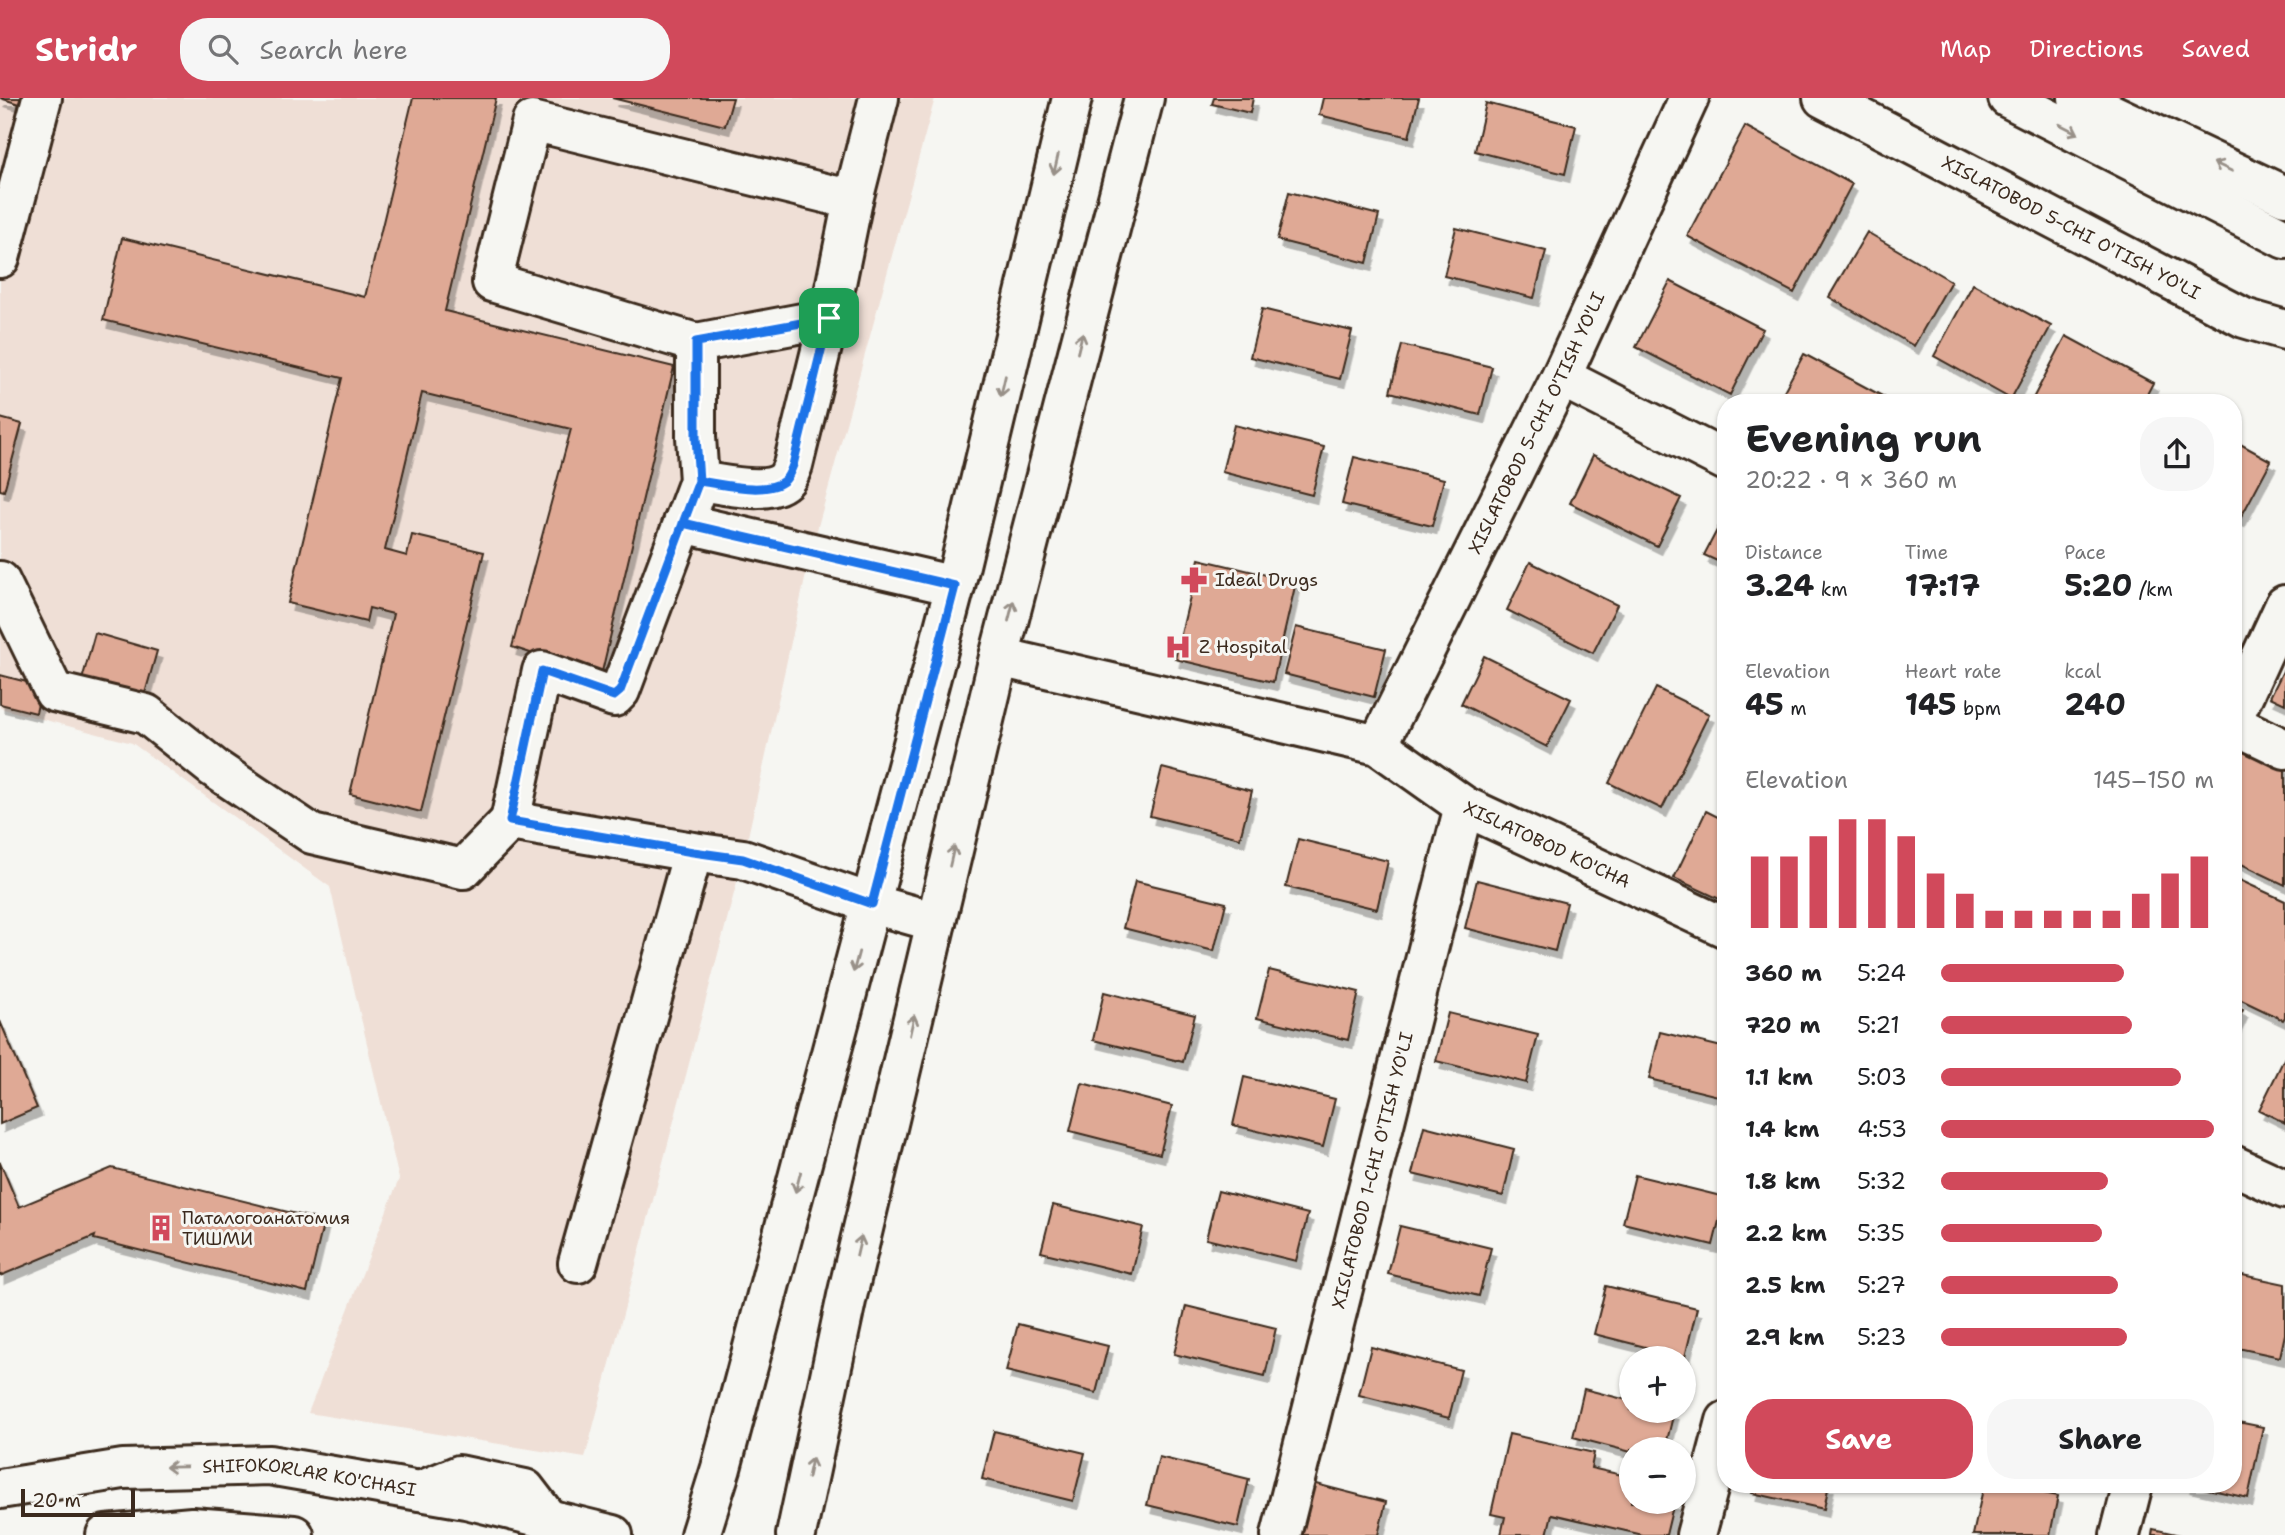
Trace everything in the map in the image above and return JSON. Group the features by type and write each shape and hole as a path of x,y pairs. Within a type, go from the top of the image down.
{"street":[{"path":"0,258 43,98"},
{"path":"699,481 754,488 773,487 786,479 793,465 879,98"},
{"path":"700,1535 725,1454 955,586 1072,98"},
{"path":"796,1535 848,1296 999,657 1144,98"},
{"name":"XISLATOBOD 5-CHI O'TISH YO'LI","path":"1378,745 1561,377 1689,98"},
{"name":"XISLATOBOD 5-CHI O'TISH YO'LI","path":"1823,98 2244,318 2285,330"},
{"path":"2008,98 2285,239"},
{"path":"2078,98 2285,196"},
{"path":"829,318 696,342 492,282 532,121 853,200"},
{"path":"0,581 54,692 146,714 214,768 312,834 463,869 510,821 542,671 614,696 620,691 699,481 696,342"},
{"path":"1561,377 1717,456"},
{"path":"683,523 955,586"},
{"path":"2242,698 2285,605"},
{"path":"999,657 1378,745"},
{"path":"2242,728 2285,749"},
{"name":"XISLATOBOD KO'CHA","path":"1378,745 1464,806 1717,924"},
{"name":"XISLATOBOD 1-CHI O'TISH YO'LI","path":"1281,1535 1464,806"},
{"path":"510,821 743,859 872,904 936,922"},
{"path":"578,1263 693,852"},
{"path":"2242,1169 2285,1189"},
{"path":"1696,1535 1717,1455"},
{"name":"SHIFOKORLAR KO'CHASI","path":"0,1489 123,1469 268,1465 466,1499 613,1535"},
{"path":"2120,1535 2131,1493"},
{"path":"106,1535 192,1531 294,1535"}],"shaded area":[{"path":"0,98 935,98 811,552 743,859 585,1458 308,1413 399,1179 330,887 132,743 0,708"}],"building":[{"path":"0,98 21,98 19,104"},
{"path":"413,98 496,98 445,311 674,367 601,676 512,647 571,429 422,393 385,550 407,556 412,535 484,552 421,812 350,794 393,614 369,608 366,622 288,603 342,378 103,320 122,238 365,297"},
{"path":"612,98 733,98 725,126"},
{"path":"1214,98 1253,98 1250,113 1212,104"},
{"path":"1323,98 1419,98 1409,137 1319,115"},
{"path":"1486,103 1576,126 1565,174 1475,151"},
{"path":"1745,126 1852,184 1794,293 1687,236"},
{"path":"1289,192 1379,215 1367,263 1277,240"},
{"path":"1456,228 1546,251 1534,298 1444,276"},
{"path":"1867,232 1951,281 1914,346 1829,297"},
{"path":"1670,281 1763,329 1730,394 1636,347"},
{"path":"1973,284 2051,326 2014,394 2002,394 1934,356"},
{"path":"1262,309 1352,331 1340,379 1250,357"},
{"path":"2066,336 2153,383 2147,394 2035,394"},
{"path":"1402,345 1492,367 1480,415 1390,392"},
{"path":"1804,354 1878,394 1782,394"},
{"path":"0,418 22,424 4,491 0,490"},
{"path":"1234,425 1324,447 1312,495 1222,472"},
{"path":"2242,445 2271,461 2242,515"},
{"path":"1593,455 1681,498 1657,546 1570,503"},
{"path":"1354,457 1444,479 1432,526 1342,504"},
{"path":"1717,530 1717,561 1704,555"},
{"path":"1199,559 1296,582 1273,682 1175,659"},
{"path":"1530,562 1617,605 1593,653 1507,610"},
{"path":"1296,627 1386,649 1374,697 1284,674"},
{"path":"95,633 157,651 142,704 80,687"},
{"path":"1484,656 1571,699 1547,747 1461,704"},
{"path":"2285,667 2285,704 2270,697"},
{"path":"0,675 42,686 36,713 0,704"},
{"path":"1656,688 1709,714 1662,809 1609,783"},
{"path":"2242,745 2285,766 2285,885 2242,864"},
{"path":"1162,768 1252,791 1240,838 1150,816"},
{"path":"1706,811 1717,816 1717,898 1674,878"},
{"path":"1298,839 1388,861 1377,909 1286,887"},
{"path":"1477,880 1567,903 1555,951 1465,928"},
{"path":"1135,881 1226,903 1214,951 1123,928"},
{"path":"2242,881 2285,901 2283,1020 2242,1000"},
{"path":"1269,970 1359,992 1348,1040 1257,1018"},
{"path":"1104,992 1195,1015 1183,1062 1093,1040"},
{"path":"1448,1013 1538,1035 1526,1083 1436,1061"},
{"path":"0,1021 37,1108 0,1124"},
{"path":"1660,1032 1717,1046 1717,1096 1649,1079"},
{"path":"2285,1057 2285,1123 2259,1110"},
{"path":"1244,1077 1335,1099 1323,1147 1233,1125"},
{"path":"1082,1083 1172,1106 1160,1154 1070,1131"},
{"path":"1424,1126 1514,1149 1503,1196 1412,1174"},
{"name":"Паталогоанатомия ТИШМИ","path":"0,1162 19,1207 112,1168 324,1221 307,1292 94,1239 95,1236 0,1276"},
{"path":"1635,1175 1717,1195 1717,1229 1713,1245 1623,1223"},
{"path":"1218,1191 1308,1214 1296,1261 1206,1239"},
{"path":"1053,1205 1143,1227 1132,1274 1041,1252"},
{"path":"1400,1226 1491,1248 1479,1296 1388,1274"},
{"path":"2242,1275 2285,1284 2285,1334 2280,1357 2242,1349"},
{"path":"1606,1286 1697,1308 1688,1346 1641,1346 1594,1334"},
{"path":"1186,1306 1276,1328 1265,1376 1174,1354"},
{"path":"1018,1324 1108,1346 1096,1393 1006,1371"},
{"path":"1371,1347 1461,1370 1449,1418 1359,1395"},
{"path":"1584,1389 1619,1398 1619,1423 1671,1423 1668,1437 1619,1437 1619,1449 1573,1437"},
{"path":"2242,1423 2263,1427 2248,1498 2226,1493 2242,1493"},
{"path":"994,1431 1085,1453 1073,1501 982,1479"},
{"path":"1509,1434 1594,1453 1591,1468 1619,1474 1619,1514 1671,1514 1666,1535 1643,1535 1552,1514 1547,1535 1501,1535 1505,1517 1491,1514"},
{"path":"1159,1457 1249,1479 1238,1527 1147,1505"},
{"path":"1308,1482 1386,1502 1378,1535 1295,1535"},
{"path":"1752,1493 1827,1493 1824,1509"},
{"path":"1982,1493 2044,1493 2058,1496 2050,1535 1973,1535"},
{"path":"2153,1529 2180,1535 2152,1535"}],"place":[{"name":"Ideal Drugs","path":"1194,580"},
{"name":"Z Hospital","path":"1178,647"},
{"name":"Паталогоанатомия ТИШМИ","path":"161,1228"}],"route":[{"path":"829,318 696,342 699,481 683,523 834,557 955,586 872,904 743,859 510,821 542,671 614,696 620,691 624,682 699,481 754,488 773,487 786,479 793,465 829,318"}]}
